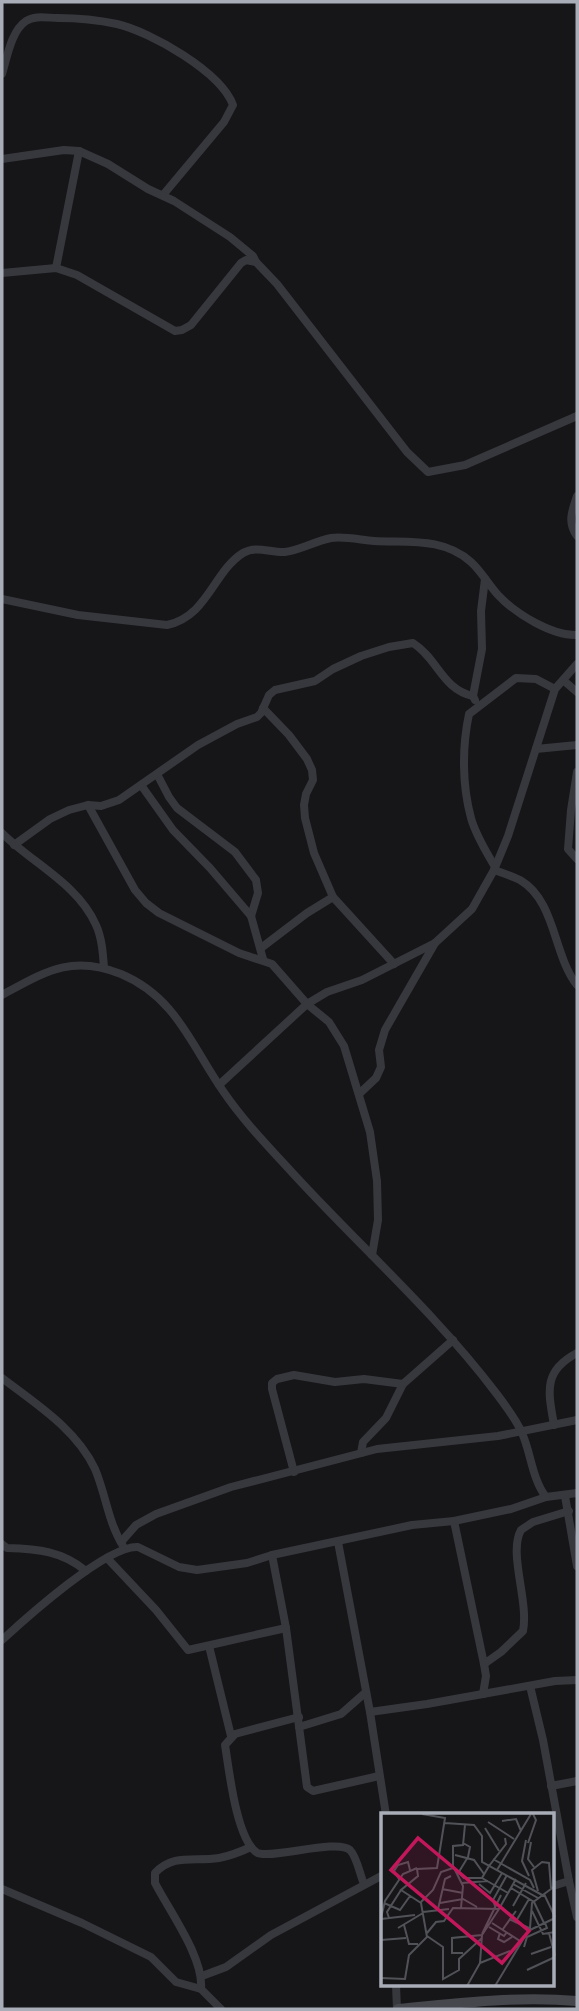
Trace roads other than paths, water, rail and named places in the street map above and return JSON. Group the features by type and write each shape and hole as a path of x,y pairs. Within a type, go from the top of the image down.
{"main road":[{"path":"397,2009 492,2000 541,1998 577,2001"}],"street":[{"path":"2,74 17,29 25,22 40,17 117,24 135,30 167,46 207,73 230,97 233,106 224,122 163,195"},
{"path":"2,159 64,149 79,152 108,164 230,237 253,257 277,284 407,452 428,472 465,465 577,416"},
{"path":"56,268 79,152"},
{"path":"2,273 56,268 77,275 175,331 191,325 241,263 246,260 256,262"},
{"path":"577,496 570,517 571,528 577,536"},
{"path":"2,599 78,615 167,625 181,622 196,610 244,552 255,549 283,552 333,537 375,541 424,541 448,548 471,562 500,597 534,621 557,634 577,635"},
{"path":"477,706 473,696 482,649 481,611 485,579"},
{"path":"14,845 50,819 69,810 88,805 101,806 119,800 198,745 237,724 257,717 269,695 275,690 315,681 361,656 408,642 413,643 424,650 452,687 473,696"},
{"path":"219,1086 307,1004 327,992 362,980 435,943 472,909 495,868 508,836 555,689 577,664"},
{"path":"555,689 536,679 516,678 477,706 469,714 463,761 471,817 480,841 495,868 520,880 543,904 571,978 577,985"},
{"path":"563,680 577,692"},
{"path":"263,708 289,735 312,770 313,780 304,805 305,818 313,853 333,897 394,964"},
{"path":"536,749 577,745"},
{"path":"577,772 568,849 577,859"},
{"path":"157,774 177,808 221,839 251,872 258,892 251,916"},
{"path":"141,785 173,830 251,916 263,959"},
{"path":"88,805 135,890 146,903 159,913 239,953 272,964 307,1004 329,1022 344,1046 370,1132 377,1181 378,1220 372,1255"},
{"path":"2,833 81,900 96,925 101,940 104,968"},
{"path":"261,948 333,897"},
{"path":"359,1094 376,1077 381,1067 379,1049 385,1030 435,943"},
{"path":"2,995 41,974 60,967 81,964 123,975 151,990 163,1001 180,1021 219,1086 247,1123 312,1195 453,1340 498,1394 521,1431 537,1481 546,1497"},
{"path":"360,1453 363,1442 386,1418 403,1384 453,1340"},
{"path":"554,1425 550,1385 555,1370 577,1353"},
{"path":"294,1472 272,1383 294,1375 335,1382 364,1379 403,1384"},
{"path":"2,1378 68,1431 85,1452 103,1491 111,1523 123,1545"},
{"path":"2,1640 35,1611 123,1545 136,1525 156,1514 231,1487 360,1453 498,1436 577,1420"},
{"path":"123,1545 138,1547 179,1567 197,1570 247,1563 272,1555 412,1525 454,1521 510,1509 546,1497 577,1493"},
{"path":"565,1496 577,1564"},
{"path":"484,1664 517,1639 523,1630 524,1606 516,1545 521,1530 533,1522 569,1511"},
{"path":"454,1521 484,1664 486,1676 483,1694"},
{"path":"338,1542 386,1813"},
{"path":"2,1544 7,1548 55,1552 86,1571"},
{"path":"272,1555 286,1628 309,1791 379,1776"},
{"path":"107,1558 156,1610 188,1650 286,1628"},
{"path":"209,1646 231,1736"},
{"path":"370,1712 577,1679"},
{"path":"530,1686 577,1917"},
{"path":"299,1727 341,1714 366,1692"},
{"path":"299,1717 231,1736 225,1745 238,1815 251,1847 265,1856 288,1850 344,1846 352,1852 364,1885"},
{"path":"551,1786 576,1779"},
{"path":"201,1989 202,1976 196,1957 155,1883 155,1873 173,1860 216,1858 251,1847"},
{"path":"202,1976 226,1967 271,1936 381,1876"},
{"path":"554,1886 569,1881"},
{"path":"2,1889 82,1923 151,1957 176,1982 201,1989 220,2009"},
{"path":"396,1986 397,2009"}]}
